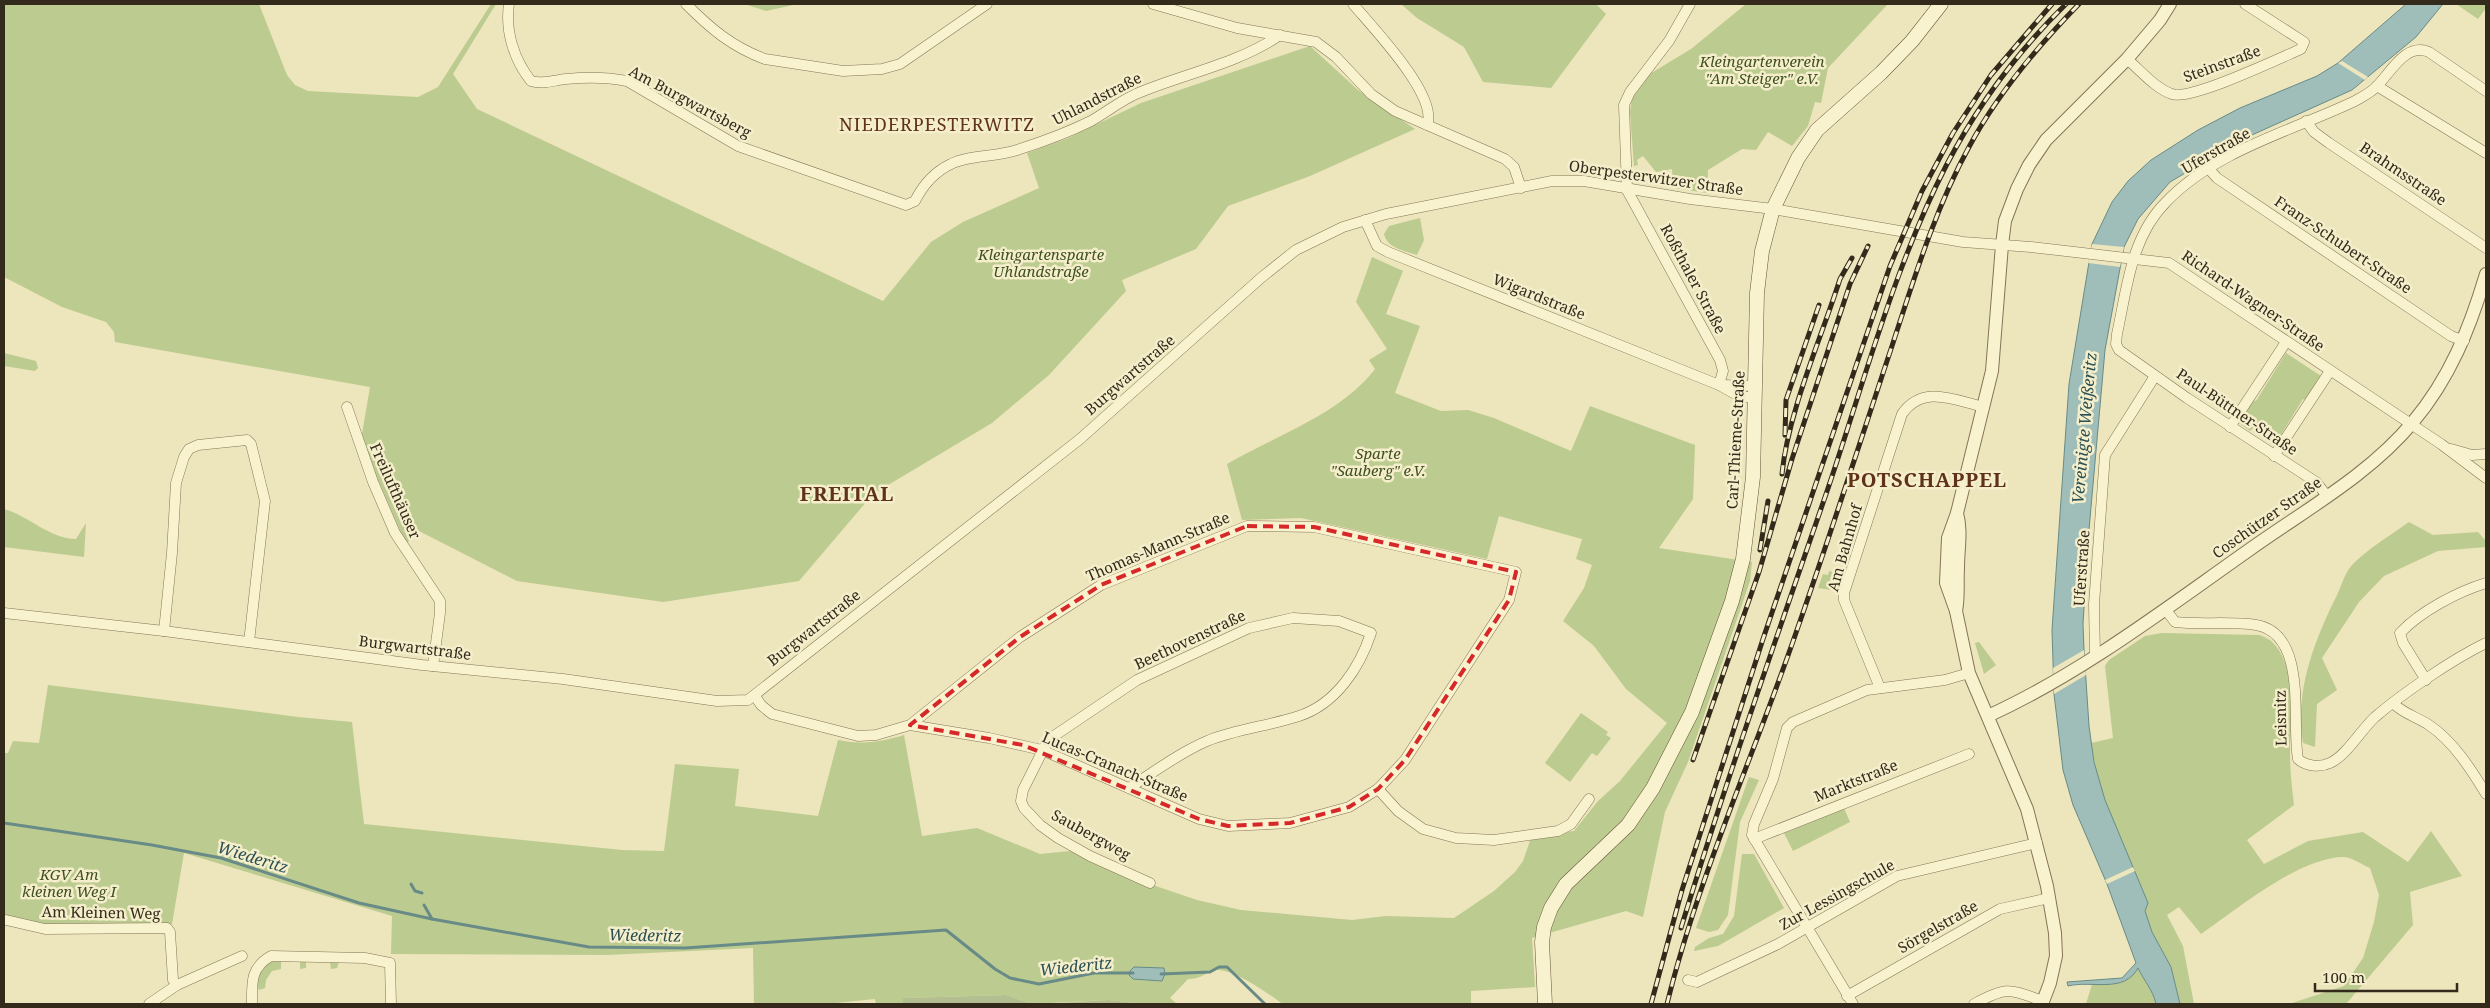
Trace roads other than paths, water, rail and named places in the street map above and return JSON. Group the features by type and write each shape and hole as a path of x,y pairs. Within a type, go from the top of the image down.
{"main road":[{"name":"Carl-Thieme-Straße","path":"1545,1004 1542,942 1544,927 1551,908 1566,884 1628,824 1650,794 1692,712 1732,601 1743,559 1753,477 1757,293 1762,252 1773,209 1798,158 1817,130 1881,73 1912,41 1941,4"}],"street":[{"name":"Am Burgwartsberg","path":"509,4 507,18 511,39 517,58 531,81 538,84 565,79 610,78 626,82 738,146 878,197 909,205"},
{"path":"686,4 714,31 754,54 765,58 843,71 882,69 900,64 987,4"},
{"path":"1152,4 1236,28 1307,39 1323,46 1384,104 1406,118 1427,125 1505,159 1514,166 1521,188"},
{"path":"1353,4 1419,88 1430,115 1427,125"},
{"path":"1628,190 1624,105 1630,92 1669,41 1690,4"},
{"path":"1974,1004 2006,989 2018,991 2040,1001 2056,956 2055,934 2049,898 2037,843 2027,809 1969,673 1956,611 1948,593 1945,571 1948,538 1957,513 1979,406 1995,350 2002,245 2010,206 2029,165 2046,140 2127,59 2160,20 2170,4"},
{"name":"Steinstraße","path":"2127,59 2165,90 2178,96 2258,68 2301,49 2304,42 2245,4"},
{"name":"Uhlandstraße","path":"909,205 915,202 921,189 932,177 953,163 996,156 1064,134 1093,120 1135,94 1236,57 1270,42 1280,35"},
{"name":"Uferstraße","path":"2127,356 2119,350 2116,344 2125,290 2142,234 2166,202 2209,169 2306,121 2356,100 2377,86 2385,74 2413,50 2422,49 2486,91"},
{"path":"2377,86 2486,154"},
{"name":"Brahmsstraße","path":"2306,121 2314,132 2329,143 2486,248"},
{"name":"Franz-Schubert-Straße","path":"2209,169 2217,178 2451,336 2464,341"},
{"name":"Oberpesterwitzer Straße","path":"1521,188 1570,180 1628,190 1773,209 1941,239 2002,245"},
{"name":"Burgwartstraße","path":"4,613 164,631 433,666 547,677 728,702 740,702 755,696 798,659 1080,439 1269,271 1296,250 1318,238 1365,220 1521,188"},
{"name":"Roßthaler Straße","path":"1628,190 1720,360 1722,371 1719,385"},
{"name":"Wigardstraße","path":"1365,220 1377,246 1388,252 1719,385 1739,396 1756,392"},
{"name":"Richard-Wagner-Straße","path":"2002,245 2169,263 2446,447"},
{"name":"Coschützer Straße","path":"1988,716 2090,659 2166,610 2327,496 2378,456 2411,424 2450,369 2464,341 2486,274"},
{"path":"2230,427 2286,342"},
{"name":"Paul-Büttner-Straße","path":"2127,356 2230,427 2316,482 2327,496"},
{"path":"2274,456 2330,371"},
{"name":"Uferstraße","path":"2090,659 2106,455 2155,376"},
{"name":"Am Bahnhof","path":"1880,688 1844,600 1844,593 1902,414 1916,398 1926,396 1979,406"},
{"name":"Freilufthäuser","path":"347,408 369,474 395,533 440,601 433,666"},
{"path":"164,631 172,553 176,482 182,462 189,449 198,445 246,440 251,444 265,501 249,642"},
{"path":"2446,447 2472,454 2486,454"},
{"path":"2446,447 2486,478"},
{"name":"Thomas-Mann-Straße","path":"910,725 1020,637 1101,585 1247,526 1314,527 1516,572"},
{"name":"Lucas-Cranach-Straße","path":"755,696 761,705 772,714 858,736 876,735 910,725 998,740 1042,750 1199,819 1228,826 1290,824 1349,807 1378,789 1405,760 1509,600 1516,572"},
{"path":"2426,680 2403,643 2400,633 2408,625 2446,601 2486,583"},
{"name":"Leisnitz","path":"2166,610 2175,622 2256,625 2274,632 2283,644 2291,664 2295,682 2297,752 2298,759 2304,764 2312,766 2330,764 2367,724 2392,703"},
{"name":"Beethovenstraße","path":"1042,750 1048,740 1137,680 1249,628 1293,618 1339,621 1371,632 1363,656 1343,685 1323,702 1301,716 1208,741 1168,762 1129,788"},
{"path":"2486,643 2392,703 2399,709 2432,727 2460,755 2486,794"},
{"path":"1850,1000 1754,839 1753,828 1773,779 1788,725 1866,690 1945,680 1969,673"},
{"name":"Saubergweg","path":"1042,750 1023,790 1021,801 1028,814 1040,825 1074,847 1150,883"},
{"name":"Marktstraße","path":"1754,839 1969,754"},
{"path":"1378,789 1398,812 1423,829 1456,838 1494,840 1558,831 1571,824 1589,799"},
{"name":"Zur Lessingschule","path":"1688,980 1697,982 1756,956 1897,876 2037,843"},
{"name":"Sörgelstraße","path":"1850,1000 2000,910 2049,898"},
{"name":"Am Kleinen Weg","path":"6,920 45,930 167,928 170,932 173,980 177,985"},
{"path":"149,1004 177,985 242,956"},
{"path":"252,1004 253,976 260,962 271,956 365,958 390,963 391,1004"}],"water":[{"name":"Vereinigte Weißeritz","path":"2406,4 2443,4 2416,37 2352,90 2243,139 2170,182 2138,219 2124,247 2105,350 2088,541 2083,624 2089,726 2094,762 2105,800 2148,903 2145,911 2152,932 2171,967 2180,1004 2156,1004 2151,990 2138,968 2132,976 2116,984 2068,986 2067,982 2122,978 2136,963 2107,884 2073,805 2063,770 2054,694 2052,630 2069,384 2092,244 2112,202 2128,181 2151,160 2198,130 2240,108 2317,76 2338,63"},
{"path":"1134,967 1164,968 1165,974 1162,981 1133,979 1129,975"}],"waterway":[{"name":"Wiederitz","path":"4,823 152,845 221,858 359,903 432,919 589,947 685,948 946,930 995,969 1010,978 1039,984 1094,973 1133,973"},
{"path":"411,884 415,891 422,893"},
{"path":"424,905 432,919"},
{"name":"Wiederitz","path":"1161,974 1210,972 1219,967 1227,967 1265,1004"}],"railway":[{"path":"1651,1004 1682,890 1763,639 1890,266 1922,191 1953,133 1991,75 2052,4"},
{"path":"1681,928 1879,330 1927,205 1958,144 1985,101 2015,60 2066,4"},
{"path":"1667,1004 1680,956 1711,861 1798,627 1935,220 1969,147 2005,89 2033,54 2079,4"},
{"path":"1693,760 1759,572 1792,459 1850,284 1868,246"},
{"path":"1782,474 1785,450 1806,376 1840,279 1852,258"},
{"path":"1785,435 1786,400 1819,305"},
{"path":"1760,550 1768,501"}],"district":[{"name":"NIEDERPESTERWITZ","path":"937,125"},
{"name":"POTSCHAPPEL","path":"1927,480"},
{"name":"FREITAL","path":"847,494"}],"park label":[{"name":"Kleingartenverein \"Am Steiger\" e.V.","path":"1762,70"},
{"name":"Kleingartensparte Uhlandstraße","path":"1041,264"},
{"name":"Sparte \"Sauberg\" e.V.","path":"1378,462"},
{"name":"KGV Am kleinen Weg I","path":"69,884"}]}
